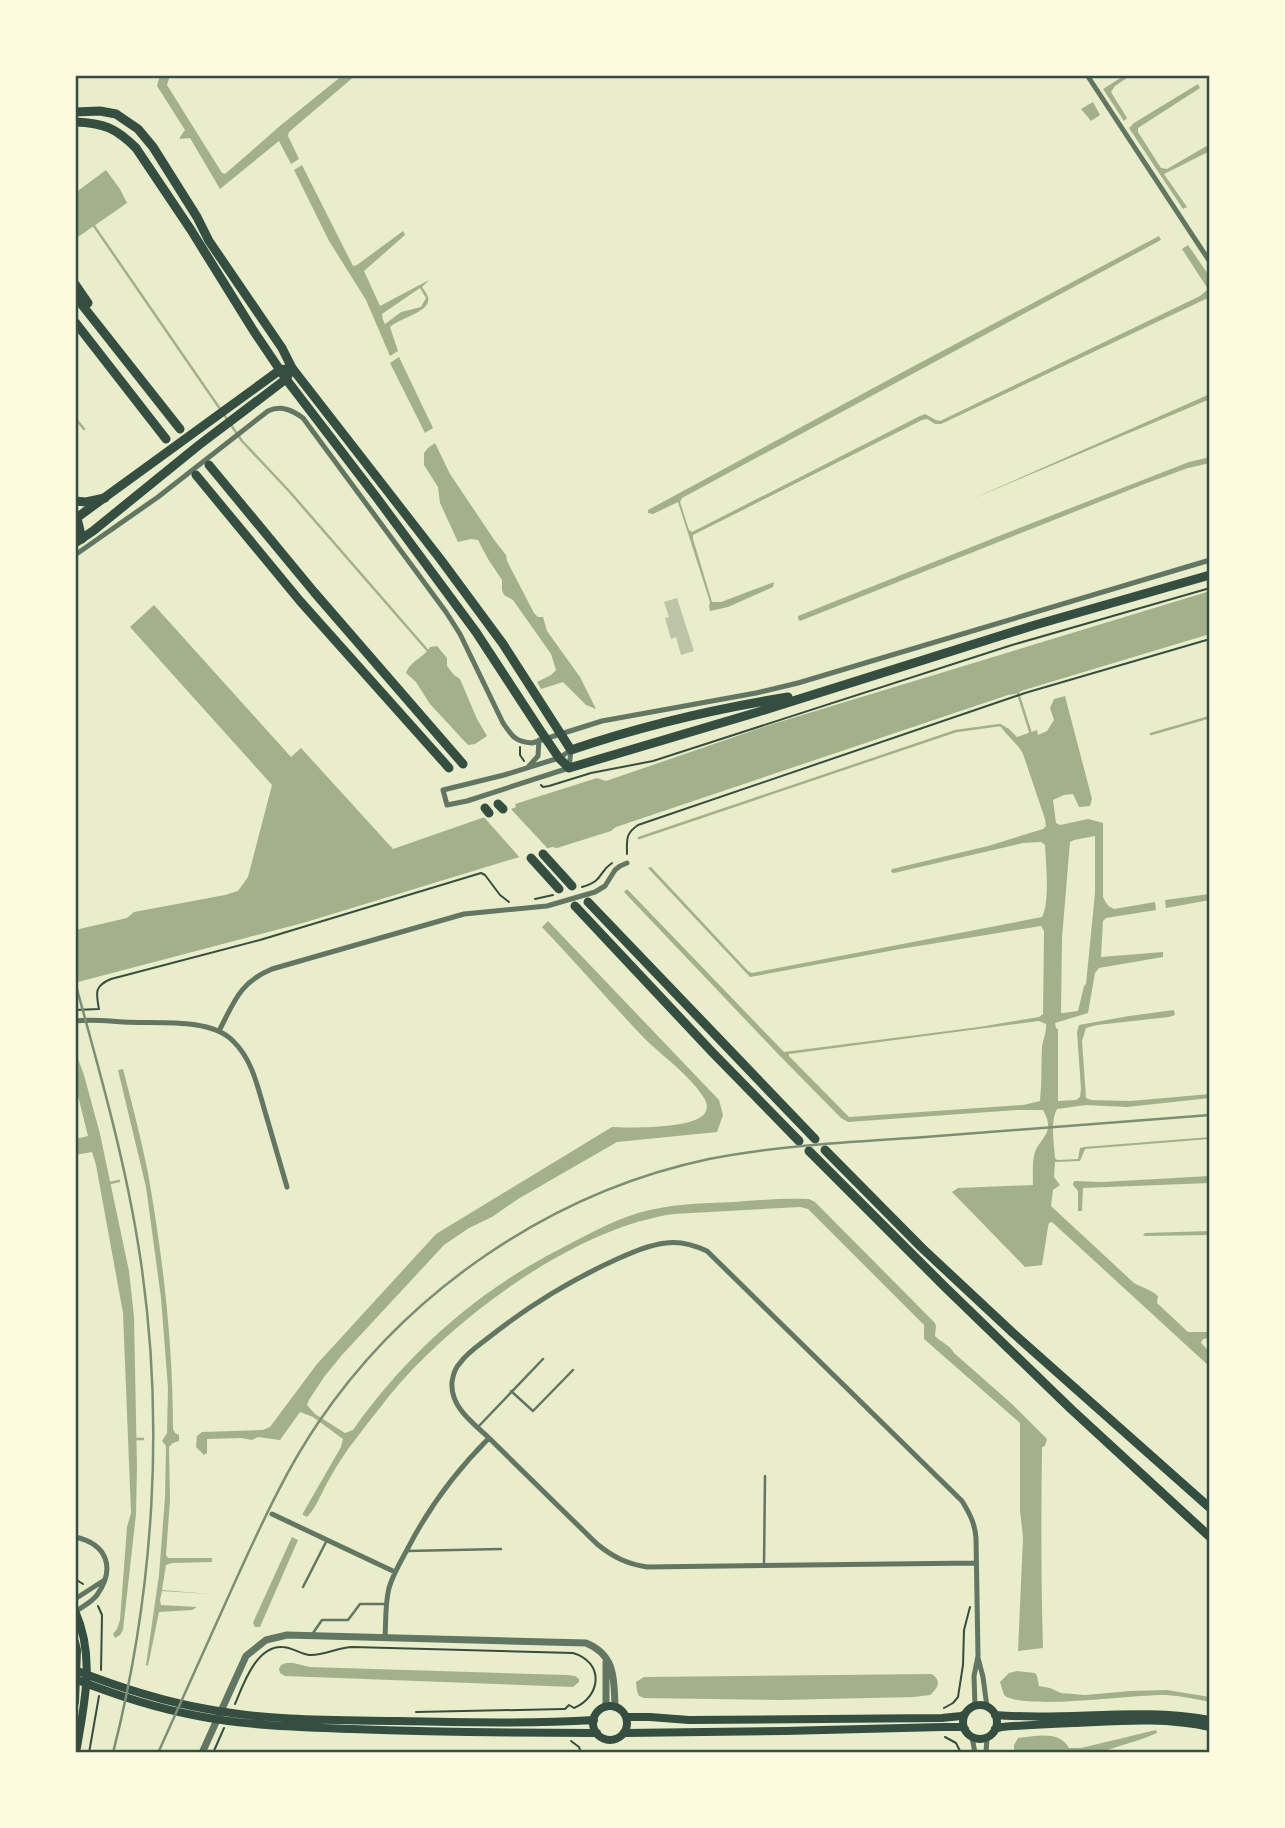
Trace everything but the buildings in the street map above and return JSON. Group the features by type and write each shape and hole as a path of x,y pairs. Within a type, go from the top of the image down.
{"main road":[{"path":"75,112 100,111 116,114 138,129 153,147 209,241 282,348 292,368 503,644 571,750 638,729 732,706 817,693"},
{"path":"75,122 95,122 110,127 126,137 136,148 286,379 475,632 540,730 542,740 569,768 1035,625 1210,575"},
{"path":"75,284 124,357"},
{"path":"75,296 180,429"},
{"path":"77,325 166,439"},
{"path":"77,539 76,517 280,370 292,368"},
{"path":"77,539 286,379 292,368"},
{"path":"209,464 321,601 463,764"},
{"path":"196,475 300,601 449,768"},
{"path":"75,501 86,502 104,498"},
{"path":"562,734 587,744"},
{"path":"543,854 572,886"},
{"path":"531,858 559,889"},
{"path":"588,902 815,1139"},
{"path":"575,906 799,1141"},
{"path":"825,1150 922,1248 1013,1333 1210,1508"},
{"path":"809,1151 1071,1409 1210,1537"},
{"path":"75,1612 85,1636 88,1655 76,1753"},
{"path":"75,1642 75,1702"},
{"path":"75,1670 168,1701 253,1720 594,1720"},
{"path":"75,1679 130,1700 201,1717 454,1733 597,1732"},
{"path":"624,1733 784,1731 942,1723 965,1714 975,1706 986,1707 995,1715 995,1729"},
{"path":"610,1707 623,1712 626,1717 624,1733 618,1738 603,1738 597,1732 594,1720 599,1711 610,1707"},
{"path":"965,1714 965,1729"},
{"path":"995,1715 1045,1718 1163,1714 1210,1720"},
{"path":"626,1717 689,1720 865,1718 942,1723 961,1727 977,1739 987,1737 995,1729 1002,1727 1045,1724 1138,1720 1191,1723 1210,1727"}],"street":[{"path":"1087,75 1210,262"},
{"path":"75,555 158,497 259,418 275,408 294,412 303,418 446,612 511,735 520,742 532,743 602,721 798,683 1210,560"},
{"path":"528,767 538,756 542,740"},
{"path":"571,750 569,768 447,805 443,790 559,758 571,750"},
{"path":"219,1031 242,988 260,974 464,914 555,904 595,892 605,886 627,860"},
{"path":"75,1020 194,1025 219,1031 234,1042 243,1053 254,1076 287,1187"},
{"path":"975,1563 647,1567 620,1561 597,1544 458,1406 452,1390 453,1376 457,1367 473,1349 526,1309 604,1266 663,1243 681,1243 707,1251 962,1501 975,1526 978,1656 986,1707"},
{"path":"386,1637 386,1604 395,1572 443,1491 489,1438"},
{"path":"272,1514 395,1572"},
{"path":"75,1537 90,1541 106,1558 98,1595 75,1612"},
{"path":"75,1599 103,1581"},
{"path":"202,1753 246,1656 275,1636 586,1643 602,1651 614,1675 610,1707"},
{"path":"975,1706 974,1676 978,1656"},
{"path":"972,1737 975,1753"},
{"path":"986,1753 987,1737"}],"lane":[{"path":"478,1427 543,1359"},
{"path":"512,1391 533,1411 573,1370"},
{"path":"764,1566 765,1476"},
{"path":"303,1587 327,1540"},
{"path":"406,1551 501,1549"},
{"path":"311,1635 322,1620 348,1620 360,1604 386,1604"}],"path":[{"path":"536,779 543,787 591,773 653,761 1012,645 1210,588"},
{"path":"627,860 627,839 630,830 638,825 1025,693 1210,639"},
{"path":"520,742 520,755 528,767"},
{"path":"587,885 598,880 605,868 617,861"},
{"path":"75,1010 99,1009 98,989 101,983 111,979 260,940 481,873 503,898 511,902"},
{"path":"527,901 550,897"},
{"path":"961,1753 956,1743 943,1734 942,1710 958,1697 963,1665 964,1630 971,1601 976,1596"},
{"path":"94,1599 102,1615"},
{"path":"240,1693 257,1660 276,1648 288,1648 312,1655 345,1647 573,1653 588,1661 596,1676 593,1694 573,1710 569,1705 565,1709 417,1712"},
{"path":"95,1670 107,1675"},
{"path":"571,1740 581,1753"}],"shaded area":[{"path":"160,75 170,75 167,85 225,174 343,75 356,75 289,132 288,136 299,159 291,164 279,141 220,189 190,138 180,139 185,130 157,86"},
{"path":"1125,75 1131,75 1111,92 1127,118 1124,121 1103,89"},
{"path":"1198,84 1200,88 1138,128 1161,168 1167,169 1210,144 1210,151 1164,174 1187,207 1183,209 1129,128"},
{"path":"1093,102 1100,115 1091,121 1081,109"},
{"path":"302,165 353,266 403,231 405,235 364,271 380,306 429,280 422,287 428,297 425,307 390,327 398,351 390,356 366,300 329,241 294,170","holes":["420,288 426,298 421,307 401,312 385,324 382,314"]},
{"path":"106,170 127,203 75,239 75,193"},
{"path":"1159,236 1161,240 682,498 680,502 692,532 920,416 925,414 940,421 1200,296 1208,289 1182,249 1188,245 1210,277 1210,297 941,424 922,420 693,535 712,602 721,602 774,582 773,587 728,607 710,611 710,602 678,502 653,514 648,513 648,510"},
{"path":"399,357 433,428 425,433 390,363"},
{"path":"1210,394 1210,399 972,499"},
{"path":"435,443 450,474 506,555 534,613 543,617 547,631 580,677 596,709 586,705 563,682 541,689 537,682 556,670 551,654 513,600 504,595 502,580 478,540 458,542 440,503 438,487 424,465 424,453"},
{"path":"1210,457 1210,463 1147,483 800,621 798,619 798,616 1009,532 1189,462"},
{"path":"1210,591 1210,634 1008,695 557,848 552,847 303,923 75,981 75,930 127,918 134,912 238,891 248,877 272,785 130,627 154,605 291,757 301,748 393,849 502,813 516,807 515,804 597,778 606,781 766,726"},
{"path":"437,646 447,658 447,666 460,679 487,736 475,744 468,745 406,673 430,647"},
{"path":"1065,696 1092,799 1090,806 1079,807 1073,794 1053,800 1056,823 1060,825 1088,819 1103,823 1103,897 1110,907 1114,909 1155,902 1156,910 1106,918 1103,921 1101,957 1163,952 1163,957 1099,968 1095,973 1088,1013 1055,1023 1058,1029 1058,1101 1076,1100 1080,1097 1079,1025 1174,1010 1175,1015 1169,1017 1086,1028 1082,1041 1086,1098 1130,1101 1210,1094 1210,1098 1127,1107 1086,1105 1057,1109 1053,1126 1055,1158 1078,1159 1080,1148 1084,1147 1210,1139 1085,1149 1080,1161 1055,1162 1054,1177 1060,1185 1053,1190 1051,1206 1134,1283 1158,1296 1157,1303 1188,1332 1210,1332 1210,1338 1203,1339 1201,1343 1210,1352 1210,1367 1052,1222 1048,1227 1042,1265 1025,1267 952,1192 958,1188 1033,1185 1034,1156 1048,1125 1043,1110 848,1122 779,1055 624,892 627,889 784,1052 1039,1017 1043,1014 1044,931 1041,926 750,977 648,868 651,867 752,973 1042,917 1047,882 1045,845 1041,842 1023,843 891,872 892,869 988,846 1046,826 1023,754 1001,727 1008,728 1017,737 1037,730 1038,735 1047,731 1054,720 1050,708 1054,699","holes":["1095,836 1095,893 1086,984 1078,1011 1061,1013 1062,938 1070,842","1039,1021 1046,1024 1042,1047 1040,1101 1023,1105 849,1117 789,1056"]},
{"path":"1210,894 1210,900 1166,908 1165,900"},
{"path":"548,921 719,1100 723,1115 717,1132 617,1142 469,1228 444,1245 342,1355 324,1377 307,1405 315,1414 345,1433 353,1430 395,1377 444,1328 470,1307 526,1268 617,1221 638,1213 674,1206 809,1199 935,1323 935,1336 1047,1439 1042,1447 1043,1648 1018,1651 1023,1538 1020,1510 1020,1423 924,1339 924,1325 808,1209 800,1207 674,1214 638,1222 562,1254 526,1276 457,1328 401,1382 345,1454 307,1517 303,1513 343,1439 313,1417 300,1412 280,1440 258,1437 252,1440 207,1439 207,1453 204,1455 196,1447 197,1436 202,1432 263,1430 270,1427 317,1364 436,1234 612,1127 676,1125 699,1118 705,1113 706,1104 698,1089 643,1037 542,927"},
{"path":"75,1051 100,1134 129,1271 134,1317 136,1514 123,1630 115,1638 113,1634 120,1620 127,1527 131,1513 123,1313 96,1165 92,1152 75,1155 75,1139 88,1136 75,1084"},
{"path":"123,1069 148,1173 163,1269 173,1429 179,1435 179,1441 169,1447 170,1500 166,1555 168,1558 212,1558 212,1562 166,1565 162,1590 210,1594 162,1591 161,1605 197,1607 192,1610 159,1612 148,1666 165,1497 166,1446 162,1441 167,1433 168,1388 161,1298 146,1187 118,1070"},
{"path":"1210,1176 1210,1183 1083,1188 1082,1211 1078,1211 1078,1191 1073,1185 1074,1181"},
{"path":"1210,1231 1210,1235 1143,1235 1145,1233"},
{"path":"292,1537 298,1540 260,1627 255,1627 255,1618"},
{"path":"286,1663 310,1667 568,1675 575,1676 579,1682 573,1687 285,1676 279,1669"},
{"path":"1009,1673 1035,1673 1039,1686 1061,1693 1085,1695 1167,1690 1210,1697 1210,1702 1166,1695 1055,1702 1015,1700 1004,1695 1000,1682"},
{"path":"932,1674 938,1682 935,1690 930,1695 914,1697 780,1700 644,1698 639,1696 636,1682 644,1677"},
{"path":"1156,1730 1157,1733 1104,1751 1210,1753 1014,1753 1018,1738 1053,1736 1065,1742 1069,1748 1081,1748"}],"pier":[{"path":"509,807 550,851 521,859 482,815"}],"waterway":[{"path":"94,226 227,419"},
{"path":"75,418 84,429"},
{"path":"231,425 242,441 428,651"},
{"path":"1017,690 1030,734"},
{"path":"1151,734 1210,717"},
{"path":"639,838 956,731 1000,725 1005,728"},
{"path":"110,1183 119,1181"},
{"path":"137,1439 143,1439"}],"railway":[{"path":"75,982 112,1118 134,1221 148,1318 152,1380 151,1506 146,1568 127,1692 113,1753"},
{"path":"158,1753 266,1515 318,1423 354,1375 395,1330 440,1290 488,1254 540,1222 594,1195 651,1174 736,1154 817,1145 1210,1115"}]}
